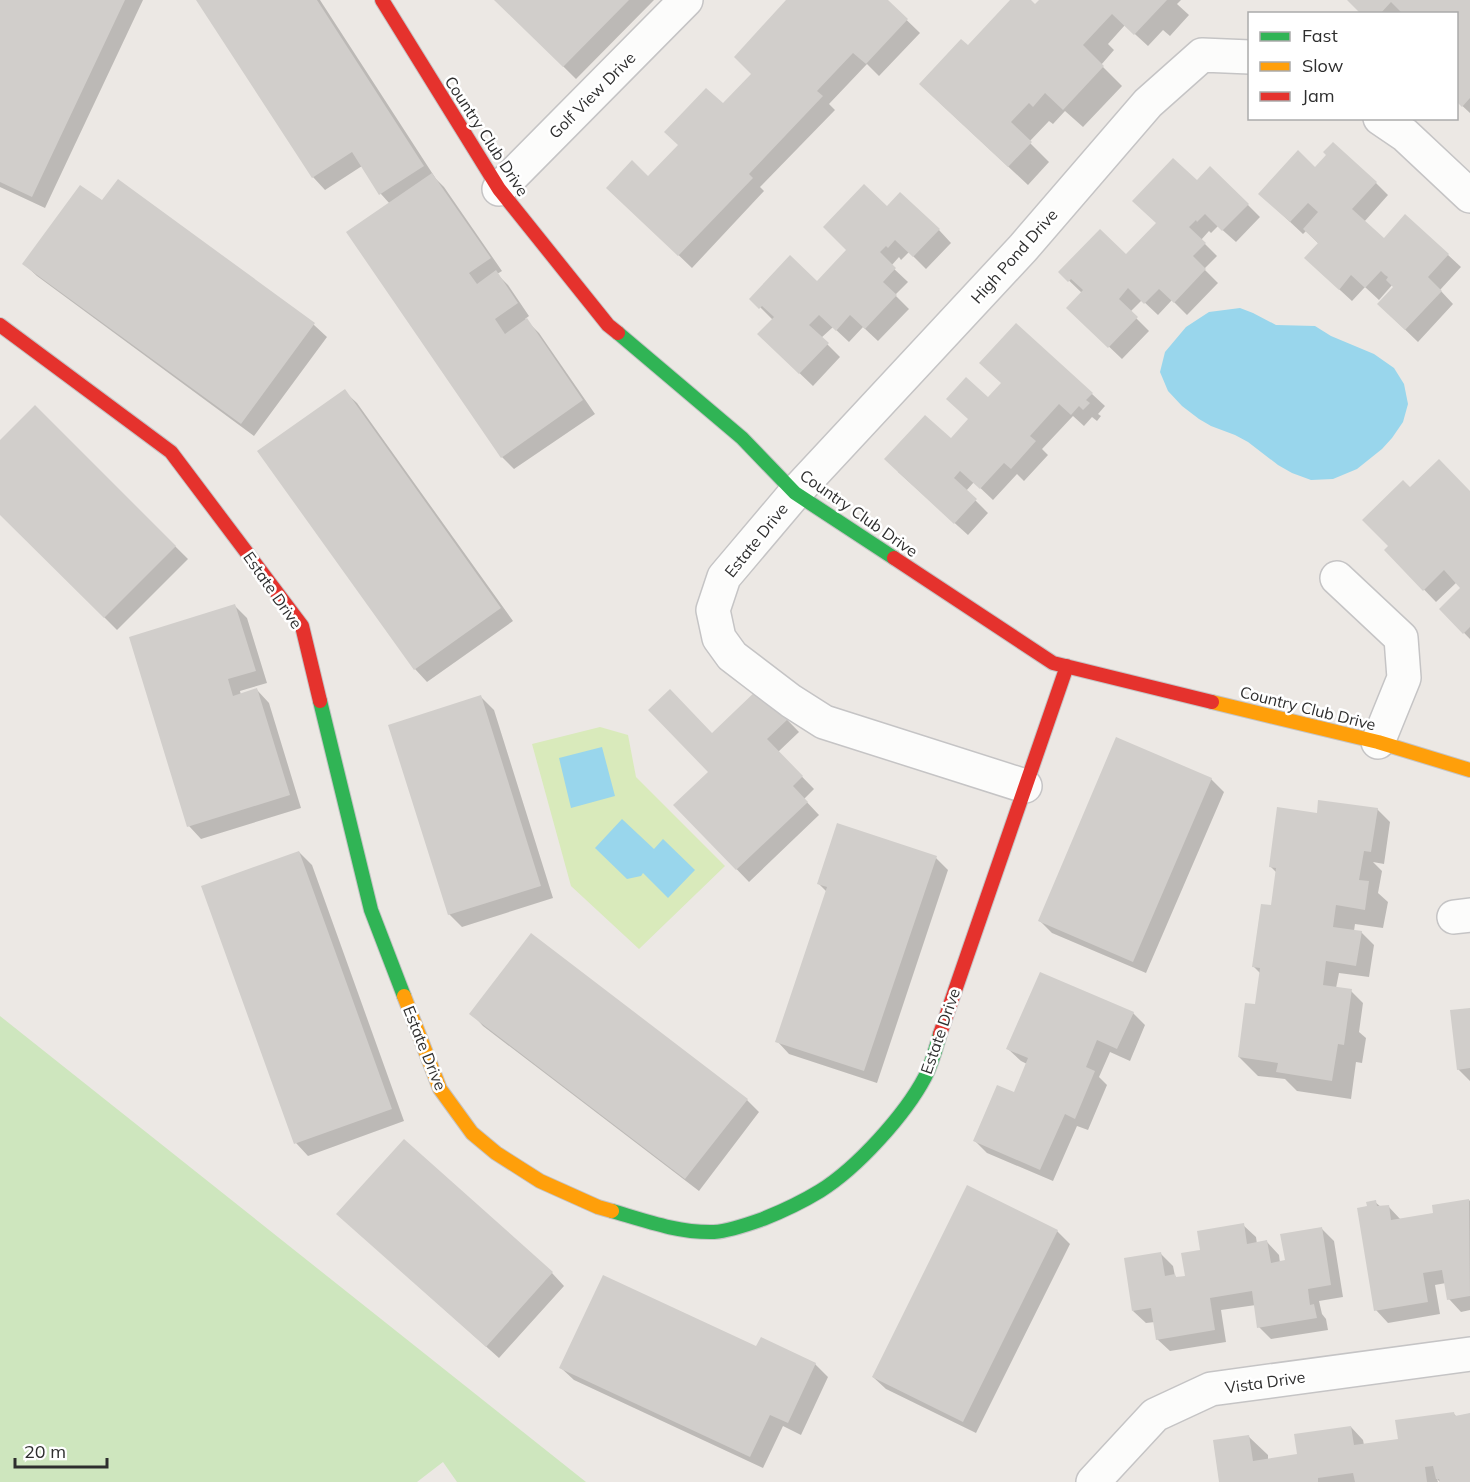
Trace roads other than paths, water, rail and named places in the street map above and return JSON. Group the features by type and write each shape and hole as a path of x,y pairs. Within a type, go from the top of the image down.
{"street":[{"name":"Country Club Drive","path":"382,0 499,189 608,325 741,438 795,493 1053,663 1378,742 1470,770"},
{"name":"Golf View Drive","path":"499,189 686,0"},
{"name":"High Pond Drive","path":"795,493 1023,248 1148,103 1202,55 1248,57"},
{"path":"1383,120 1406,135 1470,196"},
{"name":"Estate Drive","path":"0,325 171,452 302,626 371,910 440,1089 472,1133 496,1153 540,1181 598,1207 672,1229 716,1232 750,1224 784,1211 822,1190 851,1167 906,1108 926,1076 1066,666"},
{"name":"Estate Drive","path":"795,493 724,577 713,610 719,638 732,656 791,701 824,722 1024,786"},
{"path":"1337,578 1401,638 1404,678 1378,742"},
{"name":"Vista Drive","path":"1093,1482 1155,1415 1211,1389 1470,1354"}],"water":[{"path":"1240,308 1276,325 1315,326 1331,336 1374,354 1394,368 1404,384 1408,404 1403,422 1382,449 1357,469 1333,479 1311,480 1278,465 1248,442 1211,426 1182,406 1168,391 1160,372 1165,352 1186,327 1209,312"},
{"path":"602,747 615,796 571,808 559,758"},
{"path":"622,819 654,849 663,839 695,870 668,898 643,873 641,876 627,879 595,848"}]}
